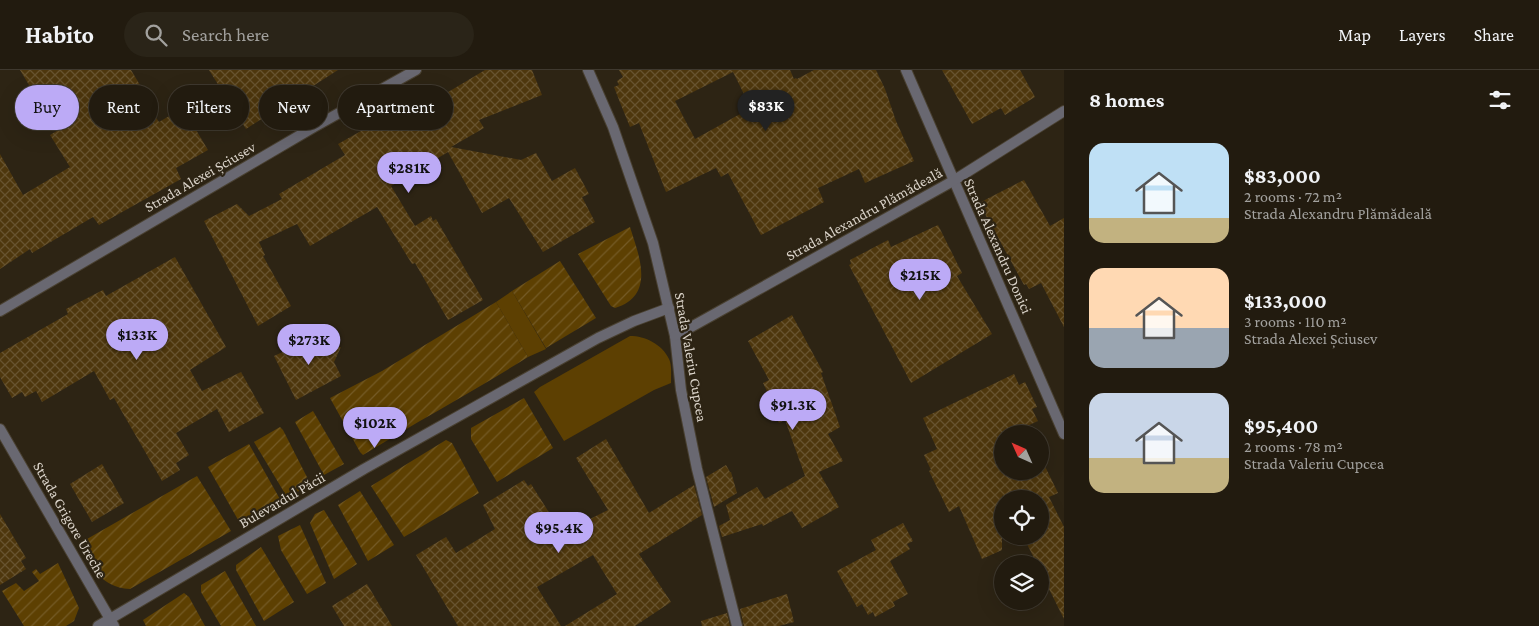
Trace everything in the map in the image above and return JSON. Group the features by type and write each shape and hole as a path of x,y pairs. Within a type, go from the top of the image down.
{"street":[{"name":"Strada Alexei Șciusev","path":"0,311 314,127 416,70"},
{"name":"Strada Valeriu Cupcea","path":"588,70 612,127 653,243 675,336 681,390 697,469 737,626"},
{"name":"Strada Alexandru Donici","path":"906,70 1064,434"},
{"name":"Strada Alexandru Plămădeală","path":"675,336 953,181 1064,111"},
{"name":"Bulevardul Păcii","path":"98,626 112,622 364,469 598,338 669,308"},
{"name":"Strada Grigore Ureche","path":"0,430 112,622"}],"shaded area":[{"path":"630,227 640,262 640,284 636,294 628,302 615,308 611,306 578,254"},
{"path":"560,261 596,318 546,348 512,291"},
{"path":"512,291 546,349 528,357 496,302"},
{"path":"496,302 528,357 363,455 330,398 382,371"},
{"path":"630,336 647,339 662,349 670,361 671,383 654,390 564,441 534,392"},
{"path":"524,398 553,448 497,482 471,439 471,428"},
{"path":"313,411 344,464 324,475 295,422"},
{"path":"280,427 311,485 287,497 254,442"},
{"path":"446,440 452,443 479,493 404,537 371,486"},
{"path":"249,444 281,501 241,525 208,467"},
{"path":"197,476 231,531 130,589 104,580 94,568 80,543"},
{"path":"360,491 394,545 368,561 338,505"},
{"path":"324,510 357,564 334,579 310,523 315,514"},
{"path":"300,525 326,583 307,594 281,550 278,536"},
{"path":"261,547 294,602 264,621 236,570 236,565"},
{"path":"58,563 79,608 74,621 66,626 24,626 2,591 16,583 24,591 39,581 32,572 36,569 40,574"},
{"path":"225,571 256,626 221,626 201,592 201,585"},
{"path":"184,593 189,597 205,626 146,626 143,620"}],"building":[{"path":"20,70 131,70 140,85 89,85 89,130 158,130 158,121 159,122 168,117 168,130 196,130 208,150 176,168 181,179 99,225 93,217 32,253 30,249 0,269 0,154 23,195 70,167 50,135 58,130 79,130 79,85 29,85"},
{"path":"209,70 338,70 315,85 259,85 259,121 249,127 249,85 218,85"},
{"path":"485,70 532,70 542,95 479,120 484,128 451,147 521,160 536,153 552,181 575,168 589,194 582,197 595,222 543,252 509,198 482,213 448,152 391,186 415,226 431,216 433,221 436,219 483,300 448,320 415,263 412,264 377,207 310,246 297,224 259,242 265,255 263,256 291,306 258,326 204,221 237,204 249,216 282,199 279,194 345,155 338,144 363,130 453,130 453,89"},
{"path":"619,70 790,70 794,79 797,79 814,70 876,70 914,161 865,183 859,169 818,188 824,202 761,235 728,173 721,177 716,168 666,192 639,123 630,127 614,87 619,85 617,81 623,77","holes":["733,72 751,108 695,139 675,101"]},
{"path":"942,70 1020,70 1035,97 1005,115 1001,108 972,124"},
{"path":"1024,180 1050,226 1064,218 1064,327 1041,283 1029,289 1026,284 1024,285 979,203"},
{"path":"938,225 962,273 957,276 992,334 911,383 849,265 851,264 850,260 888,240 891,247"},
{"path":"175,257 226,347 190,370 202,391 241,372 264,413 229,432 217,409 176,433 189,455 176,463 180,470 162,481 114,398 110,400 94,371 42,402 36,391 25,397 22,392 12,398 0,377 0,353 68,314 66,309 103,290 106,296"},
{"path":"792,315 823,372 821,373 840,427 828,434 843,461 819,472 839,507 802,528 792,511 763,526 762,524 722,537 719,526 730,520 726,505 757,487 765,499 805,476 785,420 779,423 763,383 769,380 748,341"},
{"path":"319,335 326,347 341,347 334,362 341,376 296,400 274,356"},
{"path":"1014,374 1019,385 1025,382 1037,407 1032,409 1038,421 1029,425 994,425 994,480 1049,480 1049,474 1058,493 1049,497 1049,490 994,490 994,545 1002,545 1002,550 982,559 959,506 949,512 929,471 931,470 924,455 937,449 923,418"},
{"path":"606,439 649,513 694,485 702,515 639,554 671,602 635,626 565,626 617,594 593,555 537,587 561,626 458,626 416,555 446,537 456,553 495,529 483,505 524,480 528,486 531,484 562,533 608,510 576,458"},
{"path":"102,464 124,503 92,522 70,484"},
{"path":"726,465 731,472 737,493 714,507 706,477"},
{"path":"1049,497 1064,527 1064,619 1049,589 1049,555 1032,555 1028,545 1049,545"},
{"path":"0,514 26,558 21,561 26,569 0,585"},
{"path":"903,523 913,541 907,544 910,549 890,561 908,594 893,602 895,606 875,617 873,612 868,615 862,604 857,607 837,571 876,550 871,540"},
{"path":"367,584 392,626 344,626 332,606"},
{"path":"787,594 794,622 779,626 744,626 740,609"},
{"path":"727,613 730,626 702,626 701,621"}]}
